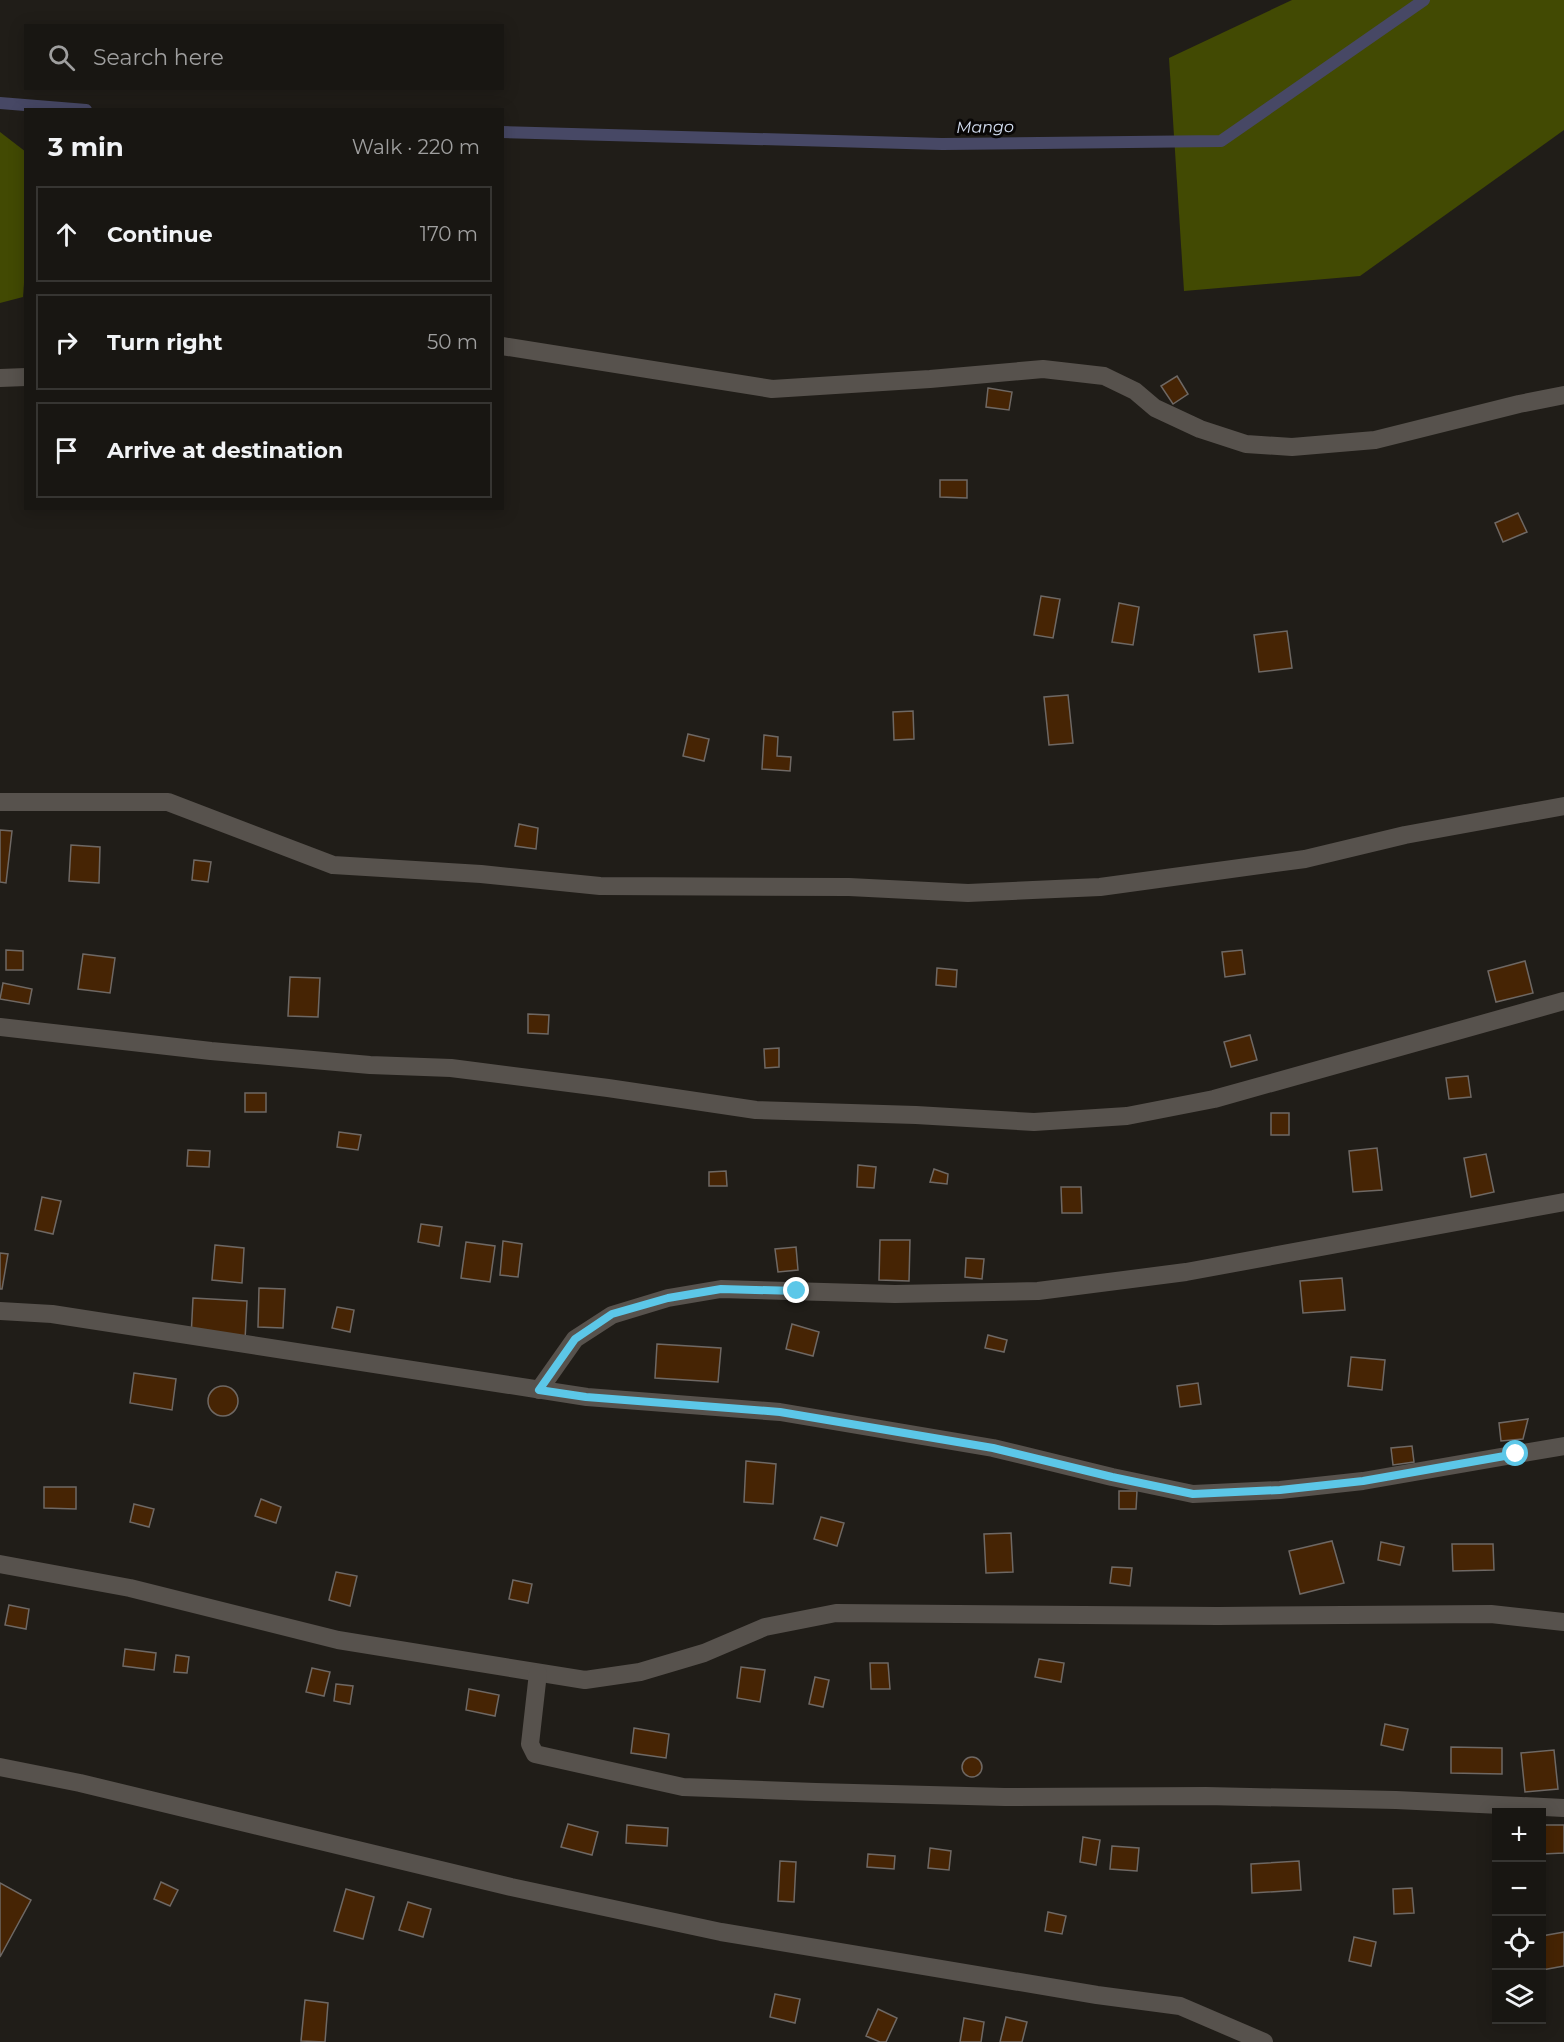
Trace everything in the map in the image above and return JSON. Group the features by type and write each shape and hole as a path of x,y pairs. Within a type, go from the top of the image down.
{"street":[{"path":"504,346 772,389 1043,369 1104,376 1135,391 1155,408 1200,429 1246,444 1292,447 1375,440 1564,395"},
{"path":"0,378 24,376"},
{"path":"0,802 168,802 333,865 481,874 600,886 849,887 968,892 1100,887 1305,859 1405,836 1564,806"},
{"path":"0,1027 268,1056 370,1065 451,1068 756,1110 916,1115 1034,1122 1126,1116 1214,1099 1564,1001"},
{"path":"539,1390 575,1339 612,1314 668,1298 721,1289 895,1294 1038,1291 1185,1272 1564,1202"},
{"path":"0,1311 52,1314 586,1397 780,1412 993,1448 1193,1494 1280,1490 1363,1481 1564,1446"},
{"path":"0,1564 129,1588 338,1640 585,1680 640,1672 704,1653 765,1627 836,1613 1218,1616 1491,1614 1564,1622"},
{"path":"538,1673 530,1744 536,1754 683,1786 1005,1797 1206,1796 1396,1800 1564,1808"},
{"path":"0,1767 80,1783 511,1887 721,1932 1097,1995 1180,2006 1264,2042"}],"green space":[{"path":"1292,0 1564,0 1564,130 1360,276 1184,291 1169,58"},
{"path":"0,132 24,150 24,283 23,297 0,303"}],"building":[{"path":"1177,376 1188,394 1173,404 1161,386"},
{"path":"988,388 1012,392 1009,410 986,407"},
{"path":"940,480 967,480 967,498 940,497"},
{"path":"1518,513 1527,532 1503,542 1495,523"},
{"path":"1041,596 1060,599 1053,638 1034,635"},
{"path":"1119,603 1139,607 1133,645 1112,642"},
{"path":"1287,631 1292,668 1259,672 1254,635"},
{"path":"1068,695 1073,743 1049,745 1044,697"},
{"path":"913,711 914,739 894,740 893,712"},
{"path":"688,734 709,739 704,761 683,756"},
{"path":"764,735 778,737 777,756 791,757 790,771 762,769"},
{"path":"519,824 538,828 536,849 515,846"},
{"path":"0,830 12,831 6,883 0,882"},
{"path":"71,845 100,847 99,883 69,881"},
{"path":"194,860 211,862 208,882 192,880"},
{"path":"6,950 23,951 23,970 6,970"},
{"path":"1242,950 1245,974 1225,977 1222,952"},
{"path":"83,954 115,958 110,993 78,989"},
{"path":"1525,961 1533,993 1496,1002 1488,971"},
{"path":"937,968 957,970 956,987 936,985"},
{"path":"290,977 320,978 318,1017 288,1016"},
{"path":"3,983 32,989 29,1004 0,999"},
{"path":"528,1014 549,1015 548,1034 528,1033"},
{"path":"1250,1035 1257,1060 1231,1067 1224,1042"},
{"path":"779,1048 779,1067 765,1068 764,1049"},
{"path":"1468,1076 1471,1097 1449,1099 1446,1078"},
{"path":"245,1093 266,1093 266,1112 245,1112"},
{"path":"1271,1113 1289,1113 1289,1135 1271,1135"},
{"path":"339,1132 361,1135 358,1150 337,1147"},
{"path":"1377,1148 1382,1190 1353,1192 1349,1151"},
{"path":"188,1150 210,1151 209,1167 187,1166"},
{"path":"1486,1154 1494,1192 1471,1197 1464,1158"},
{"path":"858,1165 876,1167 874,1188 857,1187"},
{"path":"934,1169 948,1174 947,1184 930,1182"},
{"path":"726,1171 727,1186 709,1186 709,1172"},
{"path":"1061,1187 1081,1187 1082,1213 1062,1213"},
{"path":"42,1197 61,1201 53,1234 35,1230"},
{"path":"421,1224 442,1227 439,1246 418,1242"},
{"path":"880,1240 910,1240 909,1281 879,1280"},
{"path":"503,1241 522,1244 518,1277 500,1275"},
{"path":"466,1242 495,1246 490,1282 461,1278"},
{"path":"215,1245 244,1248 242,1283 212,1280"},
{"path":"796,1247 798,1270 778,1272 775,1249"},
{"path":"0,1253 8,1254 2,1289 0,1289"},
{"path":"966,1258 984,1259 982,1279 965,1277"},
{"path":"1342,1278 1345,1310 1303,1313 1300,1281"},
{"path":"259,1288 285,1289 283,1328 258,1327"},
{"path":"193,1298 247,1301 245,1340 191,1338"},
{"path":"337,1307 354,1310 350,1332 332,1328"},
{"path":"792,1324 819,1332 813,1356 786,1349"},
{"path":"988,1335 1007,1340 1004,1352 985,1348"},
{"path":"657,1344 721,1348 718,1382 655,1378"},
{"path":"1351,1357 1385,1360 1382,1390 1348,1386"},
{"path":"134,1373 176,1379 172,1410 130,1403"},
{"path":"1198,1383 1201,1404 1180,1407 1177,1386"},
{"path":"223,1386 233,1391 238,1401 233,1411 223,1416 213,1411 208,1401 213,1391"},
{"path":"1528,1419 1523,1439 1501,1441 1499,1423"},
{"path":"1412,1446 1414,1462 1393,1465 1391,1448"},
{"path":"746,1461 776,1464 773,1504 744,1502"},
{"path":"44,1487 76,1487 76,1509 44,1508"},
{"path":"1119,1491 1137,1491 1136,1509 1119,1509"},
{"path":"261,1499 281,1507 276,1523 255,1516"},
{"path":"134,1504 154,1509 149,1527 130,1522"},
{"path":"821,1517 844,1523 837,1546 814,1539"},
{"path":"1011,1533 1013,1572 986,1573 984,1534"},
{"path":"1332,1541 1344,1583 1300,1594 1289,1551"},
{"path":"1381,1542 1404,1547 1400,1565 1378,1560"},
{"path":"1452,1544 1493,1544 1494,1570 1453,1571"},
{"path":"1112,1567 1132,1568 1130,1586 1110,1583"},
{"path":"336,1572 357,1576 350,1606 329,1600"},
{"path":"513,1580 532,1584 528,1603 509,1599"},
{"path":"9,1605 29,1609 26,1629 5,1625"},
{"path":"125,1649 156,1653 154,1670 123,1666"},
{"path":"176,1655 189,1657 187,1673 174,1672"},
{"path":"1039,1659 1064,1663 1061,1682 1035,1677"},
{"path":"870,1663 888,1663 890,1689 871,1689"},
{"path":"741,1667 765,1670 760,1702 737,1698"},
{"path":"312,1668 330,1672 324,1696 306,1692"},
{"path":"815,1677 829,1680 823,1707 809,1704"},
{"path":"336,1684 353,1686 350,1704 334,1701"},
{"path":"469,1689 499,1695 495,1716 466,1710"},
{"path":"1385,1724 1408,1729 1403,1750 1381,1745"},
{"path":"634,1728 669,1734 666,1758 631,1753"},
{"path":"1451,1747 1502,1748 1502,1774 1451,1773"},
{"path":"1554,1750 1558,1789 1525,1792 1521,1753"},
{"path":"968,1757 976,1757 982,1763 982,1771 976,1777 968,1777 962,1771 962,1763"},
{"path":"568,1824 598,1832 592,1855 561,1847"},
{"path":"627,1825 668,1828 667,1846 626,1843"},
{"path":"1546,1825 1564,1825 1564,1853 1546,1854"},
{"path":"1083,1837 1100,1840 1096,1865 1080,1862"},
{"path":"1112,1846 1139,1848 1137,1871 1110,1869"},
{"path":"930,1848 951,1851 949,1870 928,1868"},
{"path":"868,1854 895,1856 894,1869 867,1867"},
{"path":"780,1861 796,1862 794,1902 778,1901"},
{"path":"1299,1861 1301,1890 1252,1893 1251,1864"},
{"path":"161,1882 178,1890 170,1906 154,1899"},
{"path":"0,1883 31,1900 0,1957"},
{"path":"1412,1888 1414,1913 1394,1914 1393,1889"},
{"path":"346,1889 374,1897 363,1939 334,1931"},
{"path":"408,1902 431,1909 423,1937 399,1930"},
{"path":"1048,1912 1066,1916 1062,1934 1045,1931"},
{"path":"1564,1932 1564,1966 1546,1969 1546,1935"},
{"path":"1354,1937 1376,1942 1371,1966 1349,1961"},
{"path":"775,1994 800,1999 795,2023 770,2017"},
{"path":"305,2000 328,2003 325,2042 301,2041"},
{"path":"878,2009 897,2018 886,2042 866,2036"},
{"path":"1006,2017 1027,2022 1022,2042 1000,2042"},
{"path":"964,2018 984,2022 981,2042 960,2042"}],"waterway":[{"name":"Mango","path":"504,132 942,144 1221,141 1424,0"},
{"name":"Mango","path":"0,103 61,108"}],"route":[{"path":"797,1291 721,1289 668,1298 612,1314 575,1339 539,1390 586,1397 780,1412 993,1448 1193,1494 1280,1490 1363,1481 1419,1473 1516,1454"}]}
